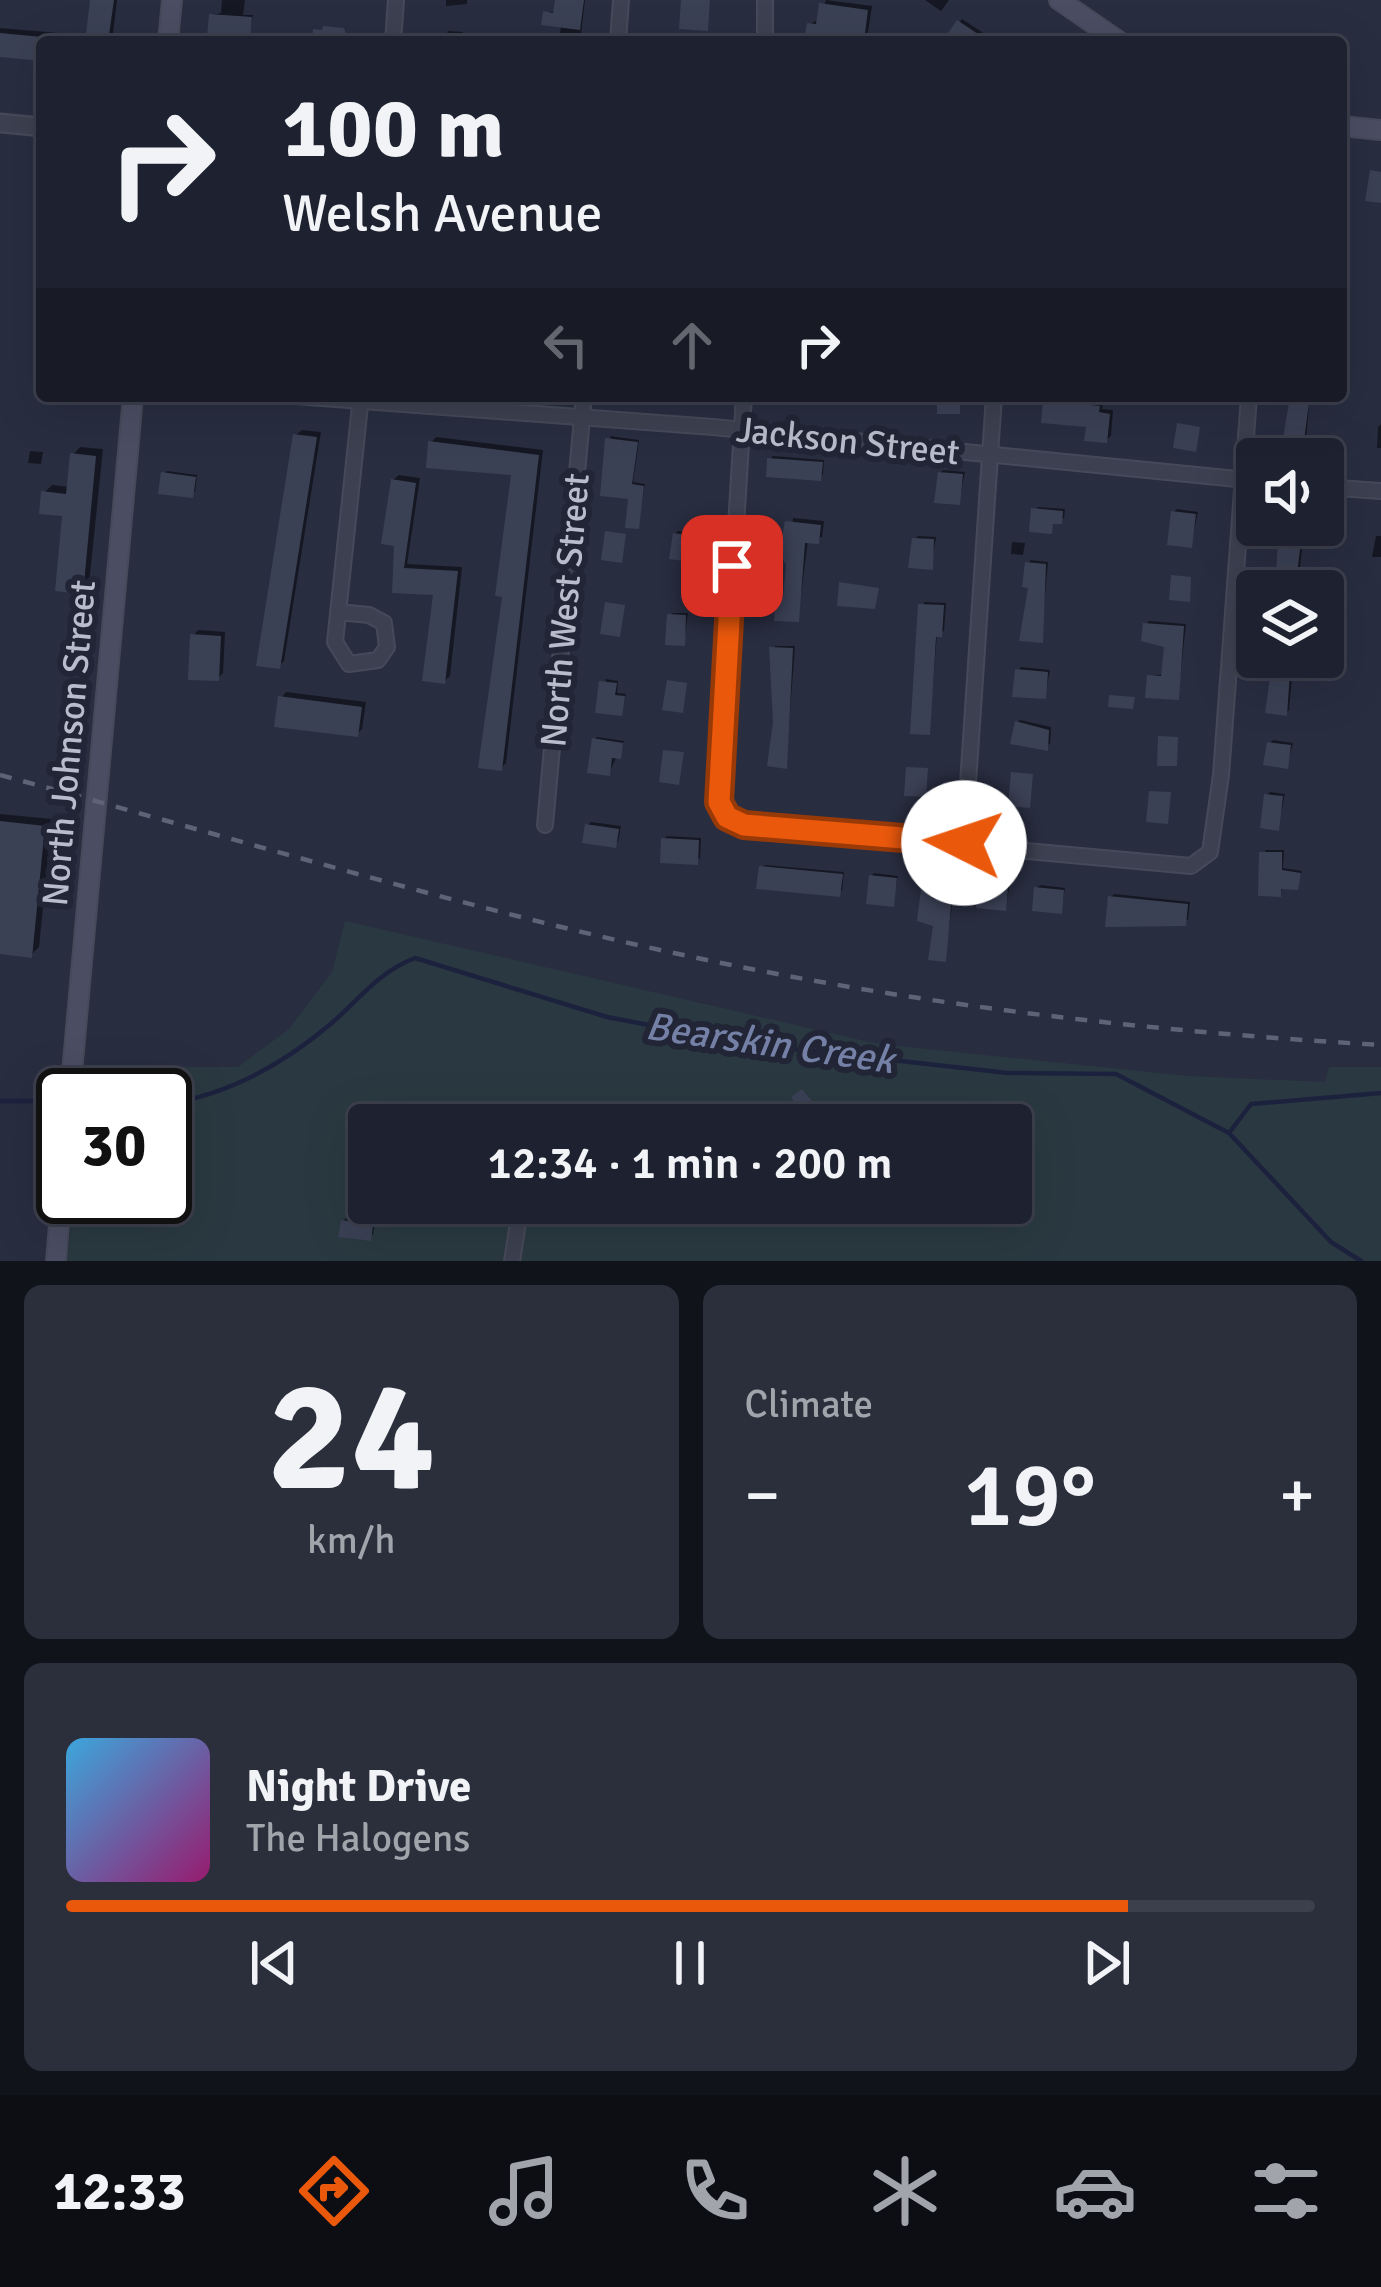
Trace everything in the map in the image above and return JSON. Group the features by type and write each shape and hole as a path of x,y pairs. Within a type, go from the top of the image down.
{"main road":[{"path":"169,36 172,0"},
{"path":"1059,0 1107,36"},
{"path":"1347,127 1381,130"},
{"name":"North Johnson Street","path":"72,1068 132,402"},
{"path":"56,1261 59,1224"}],"street":[{"path":"393,36 396,0"},
{"path":"618,36 621,0"},
{"path":"764,36 765,0"},
{"path":"0,123 36,126"},
{"path":"338,612 369,615 384,623 387,647 378,660 364,665 340,657 335,642 338,612 361,402"},
{"name":"Jackson Street","path":"392,402 742,430 1236,480"},
{"name":"North West Street","path":"544,825 583,402"},
{"path":"744,402 719,802 727,817 744,825 1191,866 1210,852 1243,546"},
{"path":"964,843 994,402"},
{"path":"1249,402 1249,438"},
{"path":"1344,488 1381,491"},
{"path":"512,1261 518,1224"}],"shaded area":[{"path":"345,921 878,1044 1188,1076 1325,1082 1329,1067 1381,1067 1381,1261 67,1261 71,1224 192,1224 192,1068 87,1067 238,1067 289,1029 332,972"}],"building":[{"path":"90,0 114,0 109,36 86,36"},
{"path":"555,0 584,0 580,30 541,25 543,11 553,13"},
{"path":"681,0 710,0 708,31 679,29"},
{"path":"819,3 868,10 865,36 805,36 807,23 816,24"},
{"path":"209,14 252,17 250,36 207,36"},
{"path":"957,20 981,36 946,36"},
{"path":"323,26 344,28 346,36 312,36 313,29"},
{"path":"0,33 36,36 36,60 0,57"},
{"path":"1370,170 1381,172 1381,203 1365,201"},
{"path":"937,402 960,402 960,414 937,414"},
{"path":"1043,402 1100,406 1099,412 1110,414 1107,443 1084,441 1086,427 1041,423"},
{"path":"1289,402 1309,402 1304,438 1283,438"},
{"path":"1177,423 1200,427 1196,452 1173,448"},
{"path":"293,434 317,437 280,669 256,666"},
{"path":"605,438 638,442 632,484 644,486 639,529 625,528 628,499 600,496"},
{"path":"428,441 539,455 502,771 478,768 502,597 495,596 511,475 426,468"},
{"path":"70,453 96,456 83,594 55,591 62,516 39,514 41,491 66,494"},
{"path":"767,458 823,462 821,481 766,477"},
{"path":"161,472 196,477 193,498 158,494"},
{"path":"938,472 963,474 960,505 934,503"},
{"path":"391,479 416,483 404,568 458,571 445,684 422,681 433,595 392,593 394,546 381,544"},
{"path":"1031,508 1063,511 1062,524 1053,524 1052,534 1029,532"},
{"path":"1171,511 1196,514 1192,548 1167,545"},
{"path":"785,521 821,525 819,544 805,543 799,622 774,621 775,598 783,598 786,565 779,553"},
{"path":"605,531 626,534 622,563 601,560"},
{"path":"673,533 701,537 698,563 669,559"},
{"path":"912,538 934,539 933,570 908,568"},
{"path":"1278,546 1300,546 1298,570 1276,570"},
{"path":"1025,562 1046,564 1043,643 1019,641 1028,588 1022,587"},
{"path":"1171,575 1191,577 1190,602 1169,600"},
{"path":"839,582 879,588 875,609 837,606"},
{"path":"605,602 625,605 620,637 600,634"},
{"path":"918,604 944,605 942,637 936,637 930,735 910,734"},
{"path":"667,614 686,615 685,646 665,645"},
{"path":"1143,623 1184,626 1179,700 1145,698 1147,675 1161,676 1164,647 1141,641"},
{"path":"190,634 221,636 219,681 188,680"},
{"path":"769,647 793,648 787,769 767,766 773,722"},
{"path":"1015,669 1048,672 1046,699 1012,697"},
{"path":"1270,678 1290,678 1287,716 1265,713"},
{"path":"667,680 687,683 683,713 662,710"},
{"path":"599,681 617,683 615,695 625,696 622,716 595,713"},
{"path":"1109,695 1135,697 1133,709 1108,707"},
{"path":"278,696 362,707 358,737 274,727"},
{"path":"1015,721 1049,730 1048,751 1010,744"},
{"path":"1158,736 1178,737 1177,766 1157,766"},
{"path":"592,738 623,743 621,759 612,758 610,776 587,773"},
{"path":"1267,742 1291,745 1288,769 1263,765"},
{"path":"663,750 684,752 679,785 659,782"},
{"path":"906,767 928,768 926,797 904,796"},
{"path":"1011,772 1033,774 1030,808 1008,806"},
{"path":"1149,791 1171,792 1168,824 1146,822"},
{"path":"1264,794 1283,796 1279,831 1260,828"},
{"path":"0,821 45,826 32,958 0,954"},
{"path":"585,824 619,829 616,848 582,843"},
{"path":"661,838 699,840 698,865 660,863"},
{"path":"1259,852 1282,852 1282,870 1301,873 1298,890 1281,889 1281,897 1258,896"},
{"path":"759,866 843,874 840,897 756,889"},
{"path":"869,875 897,878 894,907 866,904"},
{"path":"922,881 953,884 946,962 928,960 933,926 917,921"},
{"path":"978,885 1008,887 1006,911 976,908"},
{"path":"1034,887 1064,890 1062,914 1032,911"},
{"path":"1108,896 1188,904 1186,926 1105,927"},
{"path":"802,1089 814,1104 796,1104 791,1097"},
{"path":"341,1220 373,1225 371,1241 338,1237"}],"waterway":[{"name":"Bearskin Creek","path":"192,1099 276,1064 333,1022 381,978 415,958 607,1017 748,1044 1008,1073 1116,1074 1229,1133 1331,1242 1361,1261"},
{"path":"1229,1133 1251,1104 1381,1093"},
{"name":"Bearskin Creek","path":"0,1101 36,1101"}],"railway":[{"path":"0,775 478,906 767,972 1073,1019 1381,1045"}],"route":[{"path":"732,566 719,802 727,817 744,825 964,843"}]}
